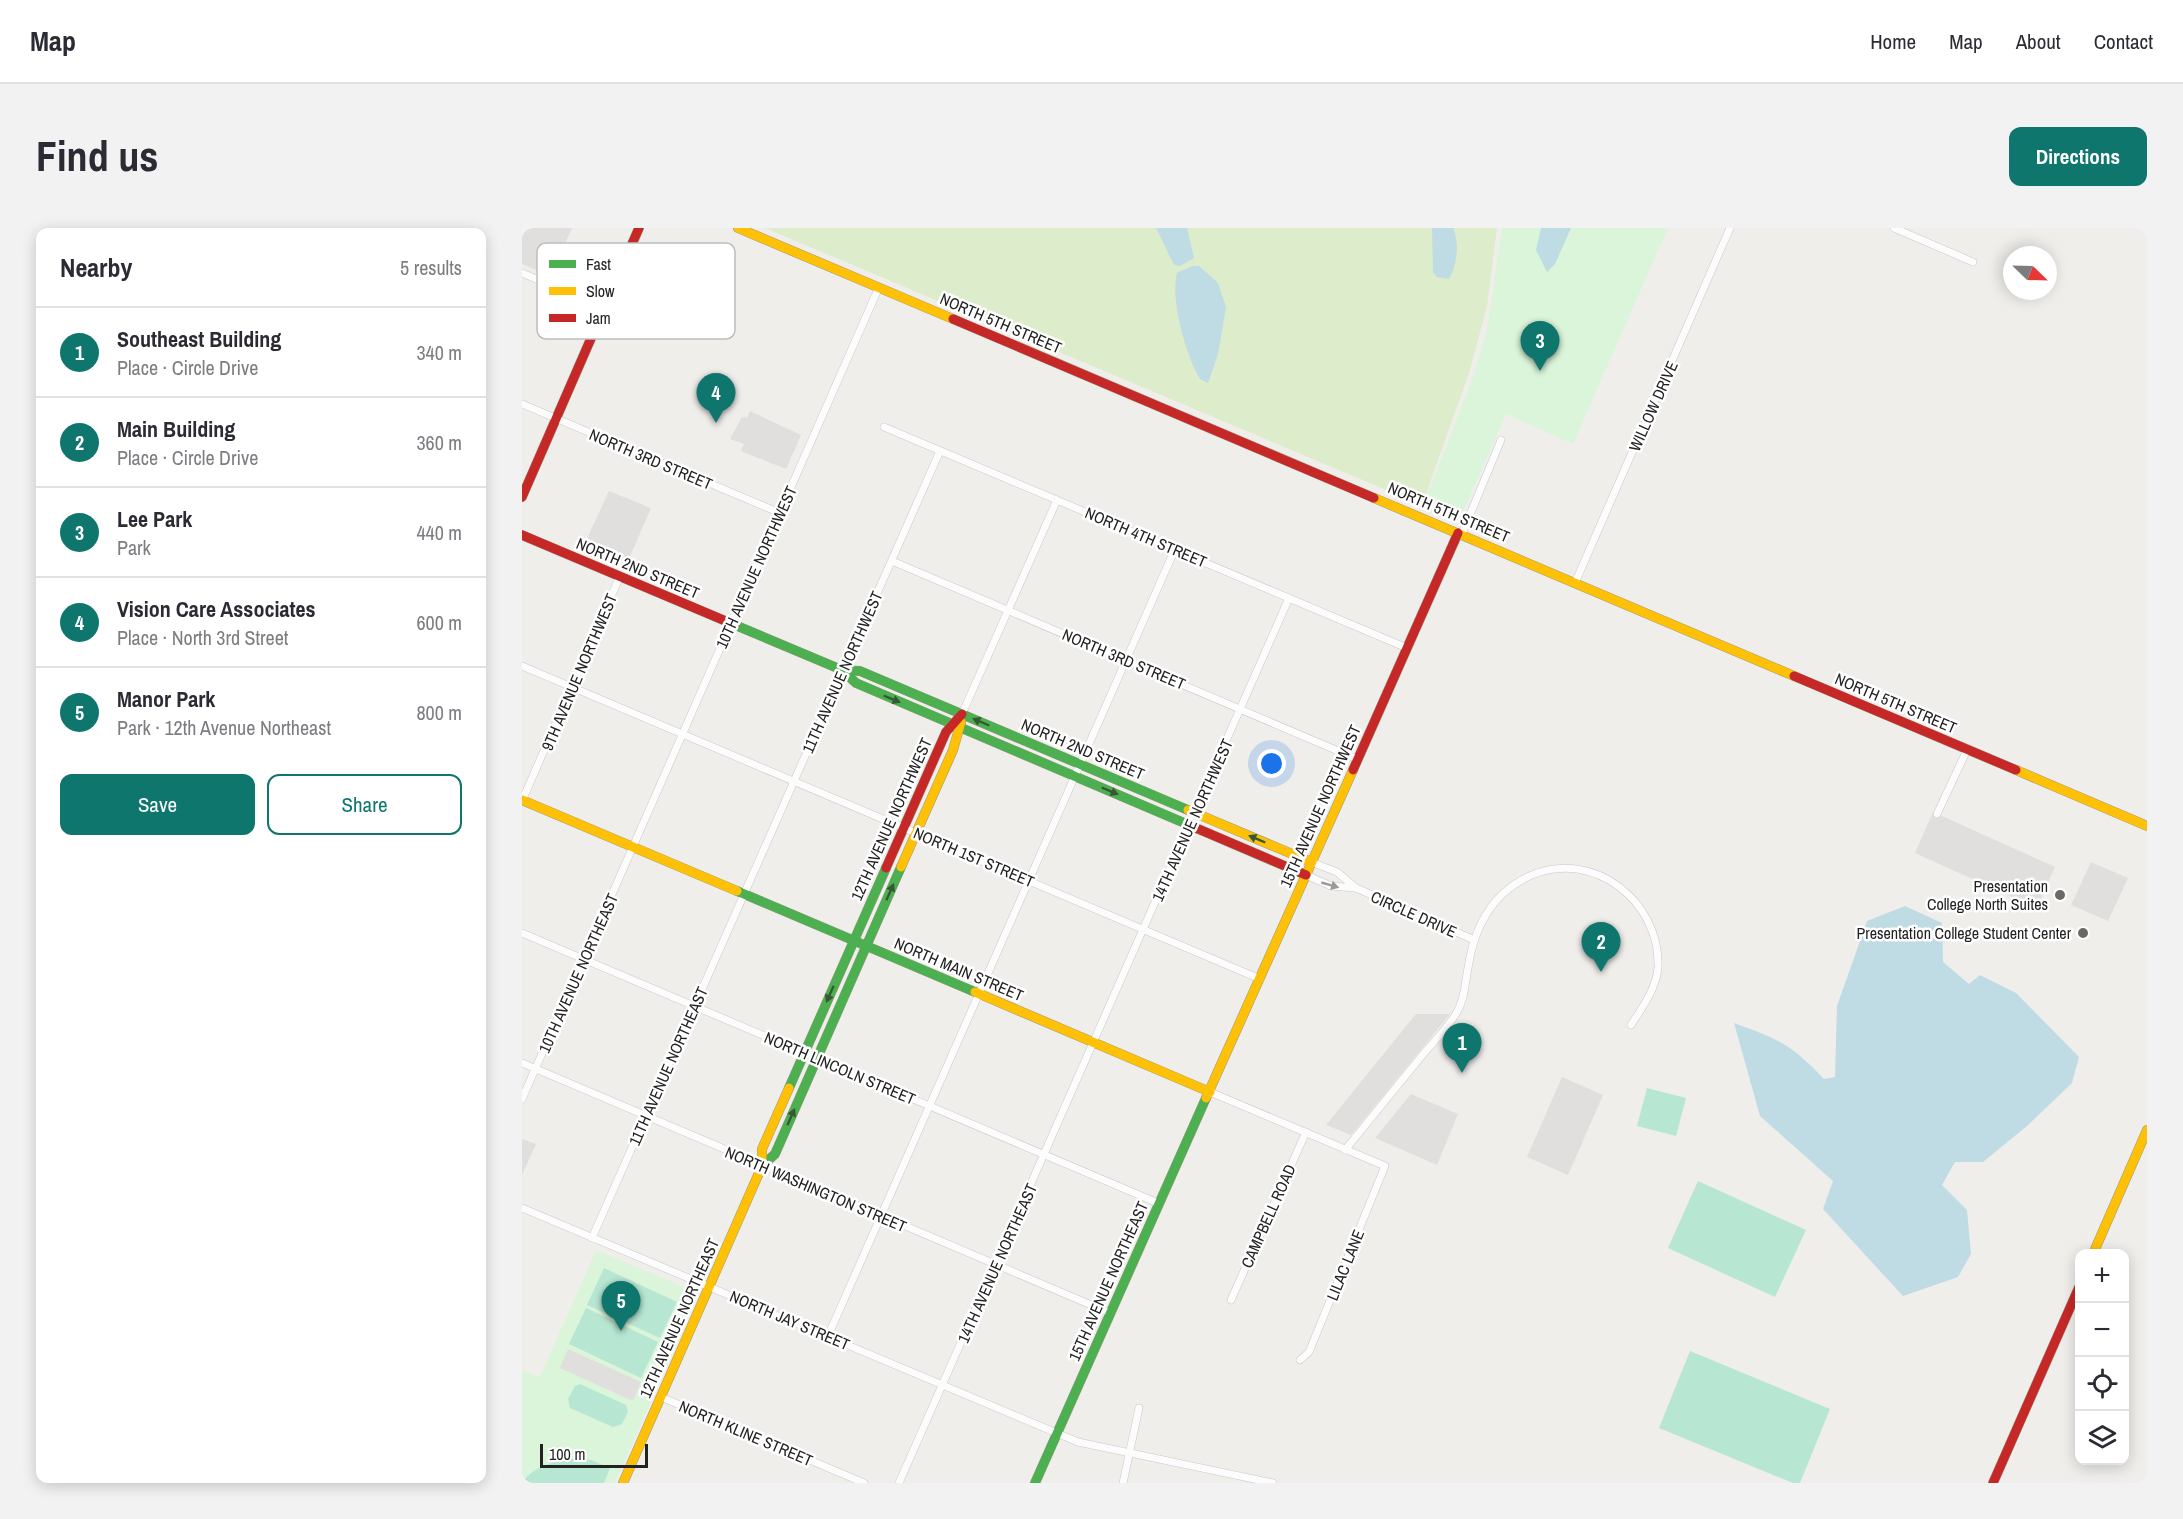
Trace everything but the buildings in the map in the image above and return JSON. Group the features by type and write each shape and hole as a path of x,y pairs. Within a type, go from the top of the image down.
{"street":[{"path":"632,243 639,228"},
{"name":"NORTH 5TH STREET","path":"738,228 2147,826"},
{"name":"WILLOW DRIVE","path":"1575,583 1730,228"},
{"path":"1894,228 1973,262"},
{"path":"522,273 537,279"},
{"name":"10TH AVENUE NORTHWEST","path":"634,847 879,287"},
{"path":"522,497 591,339"},
{"name":"NORTH 3RD STREET","path":"522,404 780,513"},
{"name":"NORTH 4TH STREET","path":"884,427 1407,648"},
{"name":"15TH AVENUE NORTHWEST","path":"1210,1092 1501,440"},
{"name":"11TH AVENUE NORTHWEST","path":"744,894 940,451"},
{"name":"12TH AVENUE NORTHWEST","path":"866,945 917,833 960,728 962,714 1057,500"},
{"name":"NORTH 2ND STREET","path":"522,535 842,670 860,671 1311,862"},
{"path":"828,1336 1176,549"},
{"name":"NORTH 3RD STREET","path":"892,561 1357,759"},
{"name":"9TH AVENUE NORTHWEST","path":"522,800 620,576"},
{"name":"14TH AVENUE NORTHWEST","path":"1094,1042 1289,598"},
{"name":"NORTH 1ST STREET","path":"522,666 1260,979"},
{"name":"NORTH 2ND STREET","path":"842,670 856,683 1306,875"},
{"name":"12TH AVENUE NORTHWEST","path":"854,940 950,724 962,714"},
{"path":"1937,814 1967,750"},
{"name":"NORTH MAIN STREET","path":"522,800 1385,1166"},
{"name":"10TH AVENUE NORTHEAST","path":"522,1099 634,847"},
{"name":"CIRCLE DRIVE","path":"1311,862 1337,873 1356,888 1472,939"},
{"name":"CIRCLE DRIVE","path":"1345,1150 1458,1011 1472,939 1491,908 1515,884 1533,874 1564,867 1588,869 1600,874 1636,904 1644,915 1655,944 1658,969 1655,982 1631,1025"},
{"name":"CIRCLE DRIVE","path":"1306,875 1331,886 1356,888"},
{"name":"11TH AVENUE NORTHEAST","path":"592,1238 744,894"},
{"name":"NORTH LINCOLN STREET","path":"522,933 1158,1203"},
{"name":"12TH AVENUE NORTHEAST","path":"623,1483 762,1166 762,1149 854,940"},
{"name":"12TH AVENUE NORTHEAST","path":"762,1166 775,1154 866,945"},
{"name":"14TH AVENUE NORTHEAST","path":"899,1483 1094,1042"},
{"name":"NORTH WASHINGTON STREET","path":"522,1064 1110,1313"},
{"name":"15TH AVENUE NORTHEAST","path":"1035,1483 1158,1203 1210,1092"},
{"path":"2095,1249 2147,1130"},
{"name":"CAMPBELL ROAD","path":"1231,1300 1306,1132"},
{"name":"LILAC LANE","path":"1300,1360 1312,1346 1385,1166"},
{"name":"NORTH JAY STREET","path":"522,1208 1057,1434 1129,1454 1273,1483"},
{"path":"1993,1483 2075,1294"},
{"name":"NORTH KLINE STREET","path":"661,1397 864,1483"},
{"path":"1123,1483 1139,1408"}],"green space":[{"path":"765,228 1497,228 1487,307 1469,373 1422,505"},
{"path":"1502,228 1668,228 1573,444 1506,414 1461,516 1425,501 1473,377 1487,330"},
{"path":"1647,1088 1686,1098 1676,1136 1637,1126"},
{"path":"1698,1181 1806,1230 1775,1297 1668,1248"},
{"path":"596,1250 699,1293 615,1483 522,1483 522,1370 540,1377"},
{"path":"604,1268 677,1302 660,1338 587,1305"},
{"path":"586,1308 658,1342 641,1378 569,1344"},
{"path":"1690,1351 1830,1409 1800,1483 1793,1483 1659,1428"},
{"path":"580,1384 626,1405 628,1412 622,1424 613,1427 570,1408 568,1399 575,1386"},
{"path":"567,1458 591,1460 610,1468 604,1483 522,1483 536,1470"}],"shaded area":[{"path":"522,228 572,228 565,243 537,243 537,270 522,264"},
{"path":"750,411 801,435 786,469 741,451 744,444 730,439 742,417 747,418"},
{"path":"609,491 651,508 628,561 584,545"},
{"path":"1933,812 2055,867 2037,908 1915,853"},
{"path":"2091,862 2128,878 2108,921 2071,905"},
{"path":"1416,1014 1450,1014 1351,1135 1326,1125"},
{"path":"1562,1077 1603,1095 1568,1175 1527,1157"},
{"path":"1411,1094 1458,1114 1437,1165 1375,1138"},
{"path":"522,1139 536,1144 522,1175"},
{"path":"568,1349 641,1382 633,1401 560,1368"}],"water":[{"path":"1156,228 1187,228 1194,258 1180,266 1174,265"},
{"path":"1432,228 1453,228 1455,234 1457,254 1449,279 1437,277 1433,272"},
{"path":"1541,228 1571,228 1555,264 1547,272 1536,250"},
{"path":"1192,266 1199,266 1218,283 1226,307 1218,354 1208,383 1200,379 1190,357 1181,328 1176,298 1177,273"},
{"path":"1905,906 1942,923 1943,962 1969,984 1980,975 2016,993 2079,1057 2072,1083 2027,1126 1983,1162 1955,1162 1942,1185 1967,1210 1971,1254 1958,1277 1903,1296 1823,1209 1833,1181 1760,1116 1734,1023 1793,1050 1824,1079 1835,1077 1837,1006 1867,921"}],"traffic: fast":[{"path":"735,625 842,670 856,683 1189,825"},
{"path":"842,670 860,671 1188,810"},
{"path":"762,1166 775,1154 901,867"},
{"path":"789,1088 886,868"},
{"path":"737,891 975,992"},
{"path":"1035,1483 1206,1098"}],"traffic: slow":[{"path":"738,228 953,319"},
{"path":"1374,498 1794,676"},
{"path":"901,867 953,750 961,722"},
{"path":"1206,1098 1353,770"},
{"path":"2016,770 2147,826"},
{"path":"522,800 737,891"},
{"path":"1188,810 1311,862"},
{"path":"975,992 1210,1092"},
{"path":"623,1483 762,1166 762,1149 789,1088"},
{"path":"2095,1249 2147,1130"}],"traffic: jam":[{"path":"632,243 639,228"},
{"path":"953,319 1374,498"},
{"path":"522,497 591,339"},
{"path":"1353,770 1458,533"},
{"path":"522,535 735,625"},
{"path":"1794,676 2016,770"},
{"path":"886,868 946,732 962,714"},
{"path":"1189,825 1306,875"},
{"path":"1993,1483 2075,1296"}],"place":[{"name":"Lee Park","path":"1540,371"},
{"name":"Vision Care Associates","path":"716,423"},
{"name":"Presentation College North Suites","path":"2060,895"},
{"name":"Presentation College Student Center","path":"2083,933"},
{"name":"Main Building","path":"1601,972"},
{"name":"Southeast Building","path":"1462,1073"},
{"name":"Manor Park","path":"621,1331"}]}
